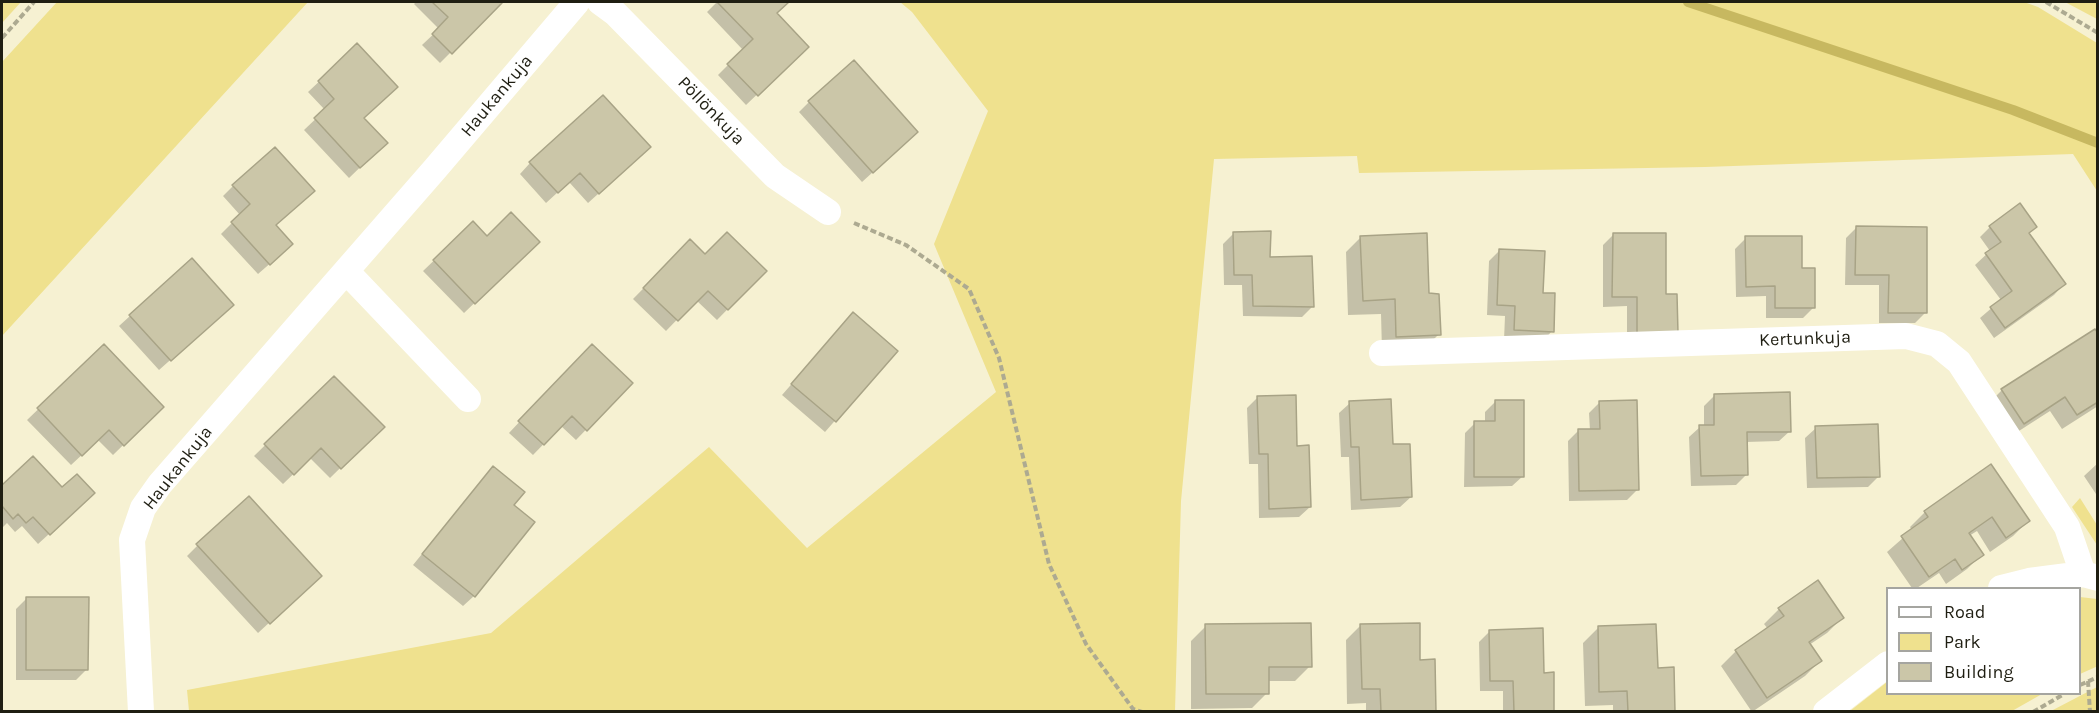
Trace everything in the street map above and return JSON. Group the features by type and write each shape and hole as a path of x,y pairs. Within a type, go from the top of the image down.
{"street":[{"name":"Haukankuja","path":"141,711 132,540 143,508 160,484 346,272 577,2"},
{"name":"Pöllönkuja","path":"600,2 615,13 775,176 828,212"},
{"path":"346,272 468,399"},
{"name":"Kertunkuja","path":"1382,352 1906,336 1937,344 1959,362 2067,527 2090,576"},
{"path":"2005,587 2029,581 2090,576"},
{"path":"1826,711 1886,665"}],"path":[{"path":"2,38 34,2"},
{"path":"2046,2 2097,33"},
{"path":"828,212 906,245 969,289 999,358 1049,564 1086,644 1133,709 1142,711"},
{"path":"2081,684 2097,677"},
{"path":"2088,681 2090,711"},
{"path":"2033,711 2061,695"}],"green space":[{"path":"2,2 21,2 2,23"},
{"path":"57,2 308,2 2,336 2,62"},
{"path":"900,2 2024,2 2038,7 2097,43 2097,191 2073,154 1705,167 1359,173 1357,156 1214,159 1181,501 1175,711 189,711 187,690 491,633 709,447 807,548 996,392 934,244 988,111 912,12"},
{"path":"2065,2 2097,2 2097,19"},
{"path":"2080,498 2097,525 2097,545 2072,507"},
{"path":"2081,597 2097,599 2098,666 2081,674"},
{"path":"1886,683 1886,695 2040,695 2012,711 1850,711"},
{"path":"2097,687 2097,711 2051,711"}],"building":[{"path":"432,2 502,3 452,54 432,34 448,17"},
{"path":"717,2 789,2 777,13 809,47 758,96 727,64 753,39"},
{"path":"357,43 398,87 364,118 388,143 360,168 314,118 334,99 318,81"},
{"path":"854,60 918,132 873,173 808,101"},
{"path":"603,95 651,147 599,194 580,173 558,193 529,162"},
{"path":"275,147 315,191 276,225 293,244 270,265 231,222 250,204 232,185"},
{"path":"2020,203 2037,227 2029,233 2066,284 2005,328 1990,307 2012,291 1985,253 2001,242 1989,226"},
{"path":"511,212 540,242 475,304 433,260 473,221 487,236"},
{"path":"1856,226 1927,227 1927,313 1888,313 1889,275 1855,275"},
{"path":"1271,231 1270,257 1312,256 1314,307 1253,306 1252,275 1234,275 1233,232"},
{"path":"727,232 767,271 728,310 708,291 678,321 643,288 690,239 705,254"},
{"path":"1427,233 1429,293 1439,294 1441,335 1396,337 1395,299 1363,301 1360,236"},
{"path":"1613,233 1666,233 1666,294 1677,294 1678,333 1637,333 1637,297 1612,297"},
{"path":"1745,236 1802,236 1802,268 1815,268 1815,308 1775,308 1775,286 1746,287"},
{"path":"1499,249 1545,251 1543,293 1555,293 1554,332 1514,330 1515,306 1497,305"},
{"path":"192,258 234,305 171,361 129,315"},
{"path":"853,312 898,351 836,422 791,384"},
{"path":"2095,329 2098,333 2098,402 2077,415 2065,397 2024,424 2001,389"},
{"path":"104,344 164,407 124,446 109,430 82,456 37,408"},
{"path":"592,344 633,383 587,431 572,416 544,445 518,421"},
{"path":"334,376 385,427 341,469 321,448 294,475 264,444"},
{"path":"1790,392 1791,432 1747,432 1748,475 1701,476 1699,425 1714,425 1714,394"},
{"path":"1296,395 1297,446 1309,445 1311,507 1269,509 1268,454 1259,454 1257,396"},
{"path":"1391,399 1393,444 1410,444 1412,497 1361,500 1359,447 1351,447 1349,401"},
{"path":"1495,400 1524,400 1524,477 1474,477 1474,421 1495,421"},
{"path":"1637,400 1639,490 1579,491 1578,429 1600,429 1599,401"},
{"path":"1878,424 1880,477 1817,478 1815,426"},
{"path":"33,456 62,487 77,474 95,493 50,535 33,517 26,523 18,514 13,519 2,506 2,485"},
{"path":"1991,464 2030,521 2006,538 1992,517 1969,533 1984,555 1962,570 1955,559 1929,577 1901,536 1928,517 1924,511"},
{"path":"493,466 525,492 514,505 535,522 475,597 422,554"},
{"path":"249,496 322,576 270,624 196,544"},
{"path":"1818,580 1844,618 1809,642 1822,661 1767,698 1735,650 1784,616 1778,608"},
{"path":"26,597 89,597 88,670 26,670"},
{"path":"1311,623 1312,667 1269,667 1269,694 1206,694 1205,624"},
{"path":"1420,623 1420,660 1435,659 1436,712 1381,712 1380,689 1362,689 1360,624"},
{"path":"1656,624 1658,668 1674,667 1675,712 1628,712 1627,691 1599,692 1598,626"},
{"path":"1543,628 1544,673 1554,672 1554,712 1514,712 1513,681 1490,681 1489,630"}],"waterway":[{"path":"1688,2 2013,110 2098,143"}]}
